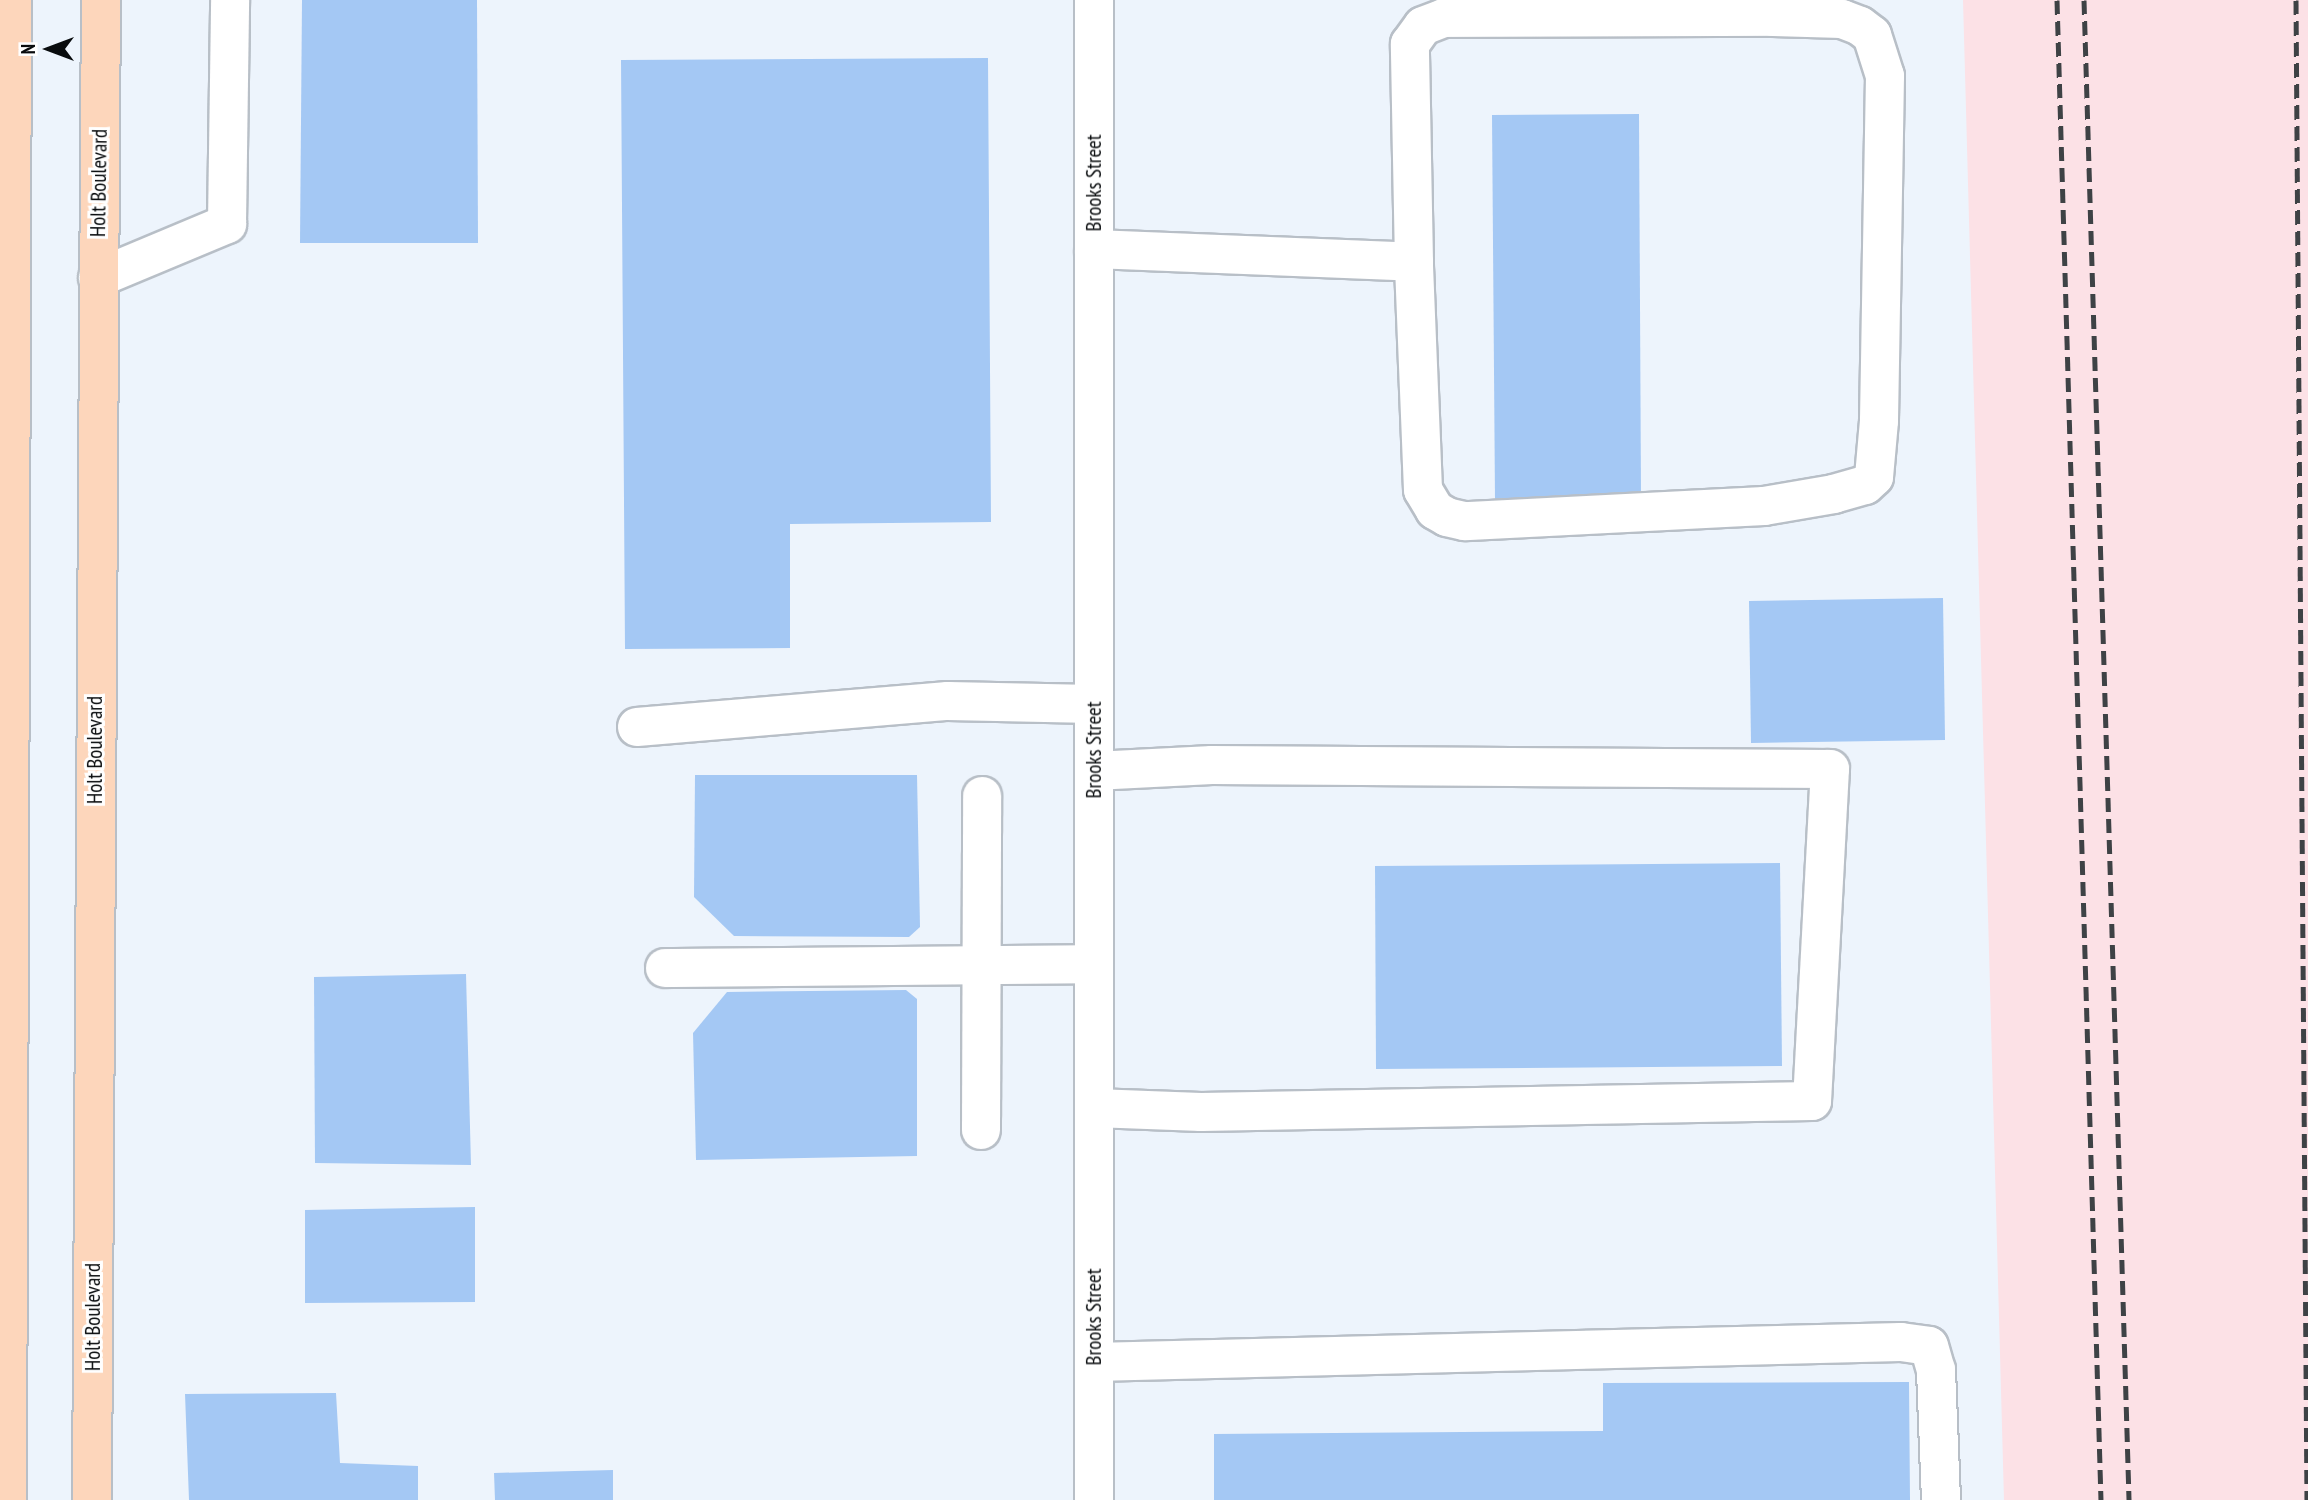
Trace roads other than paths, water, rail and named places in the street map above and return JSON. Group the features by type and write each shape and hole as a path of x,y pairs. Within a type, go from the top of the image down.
{"main road":[{"path":"7,1500 12,0"},
{"name":"Holt Boulevard","path":"92,1500 101,0"}],"street":[{"path":"98,278 227,224 230,0"},
{"name":"Brooks Street","path":"1094,0 1094,1500"},
{"path":"1773,17 1842,19 1872,35 1885,76 1879,421 1874,477 1865,485 1834,495 1764,506 1464,521 1447,517 1427,501 1423,490 1414,262 1410,44 1423,26 1444,18 1773,17"},
{"path":"1094,249 1414,262"},
{"path":"637,727 948,701 1094,705"},
{"path":"1094,771 1212,765 1830,769 1812,1101 1201,1112 1094,1108"},
{"path":"981,1130 982,796"},
{"path":"665,968 1094,964"},
{"path":"1094,1362 1901,1342 1930,1346 1936,1370 1941,1500"}],"railway":[{"path":"2057,0 2101,1500"},
{"path":"2084,0 2129,1500"},
{"path":"2296,0 2307,1500"}]}
